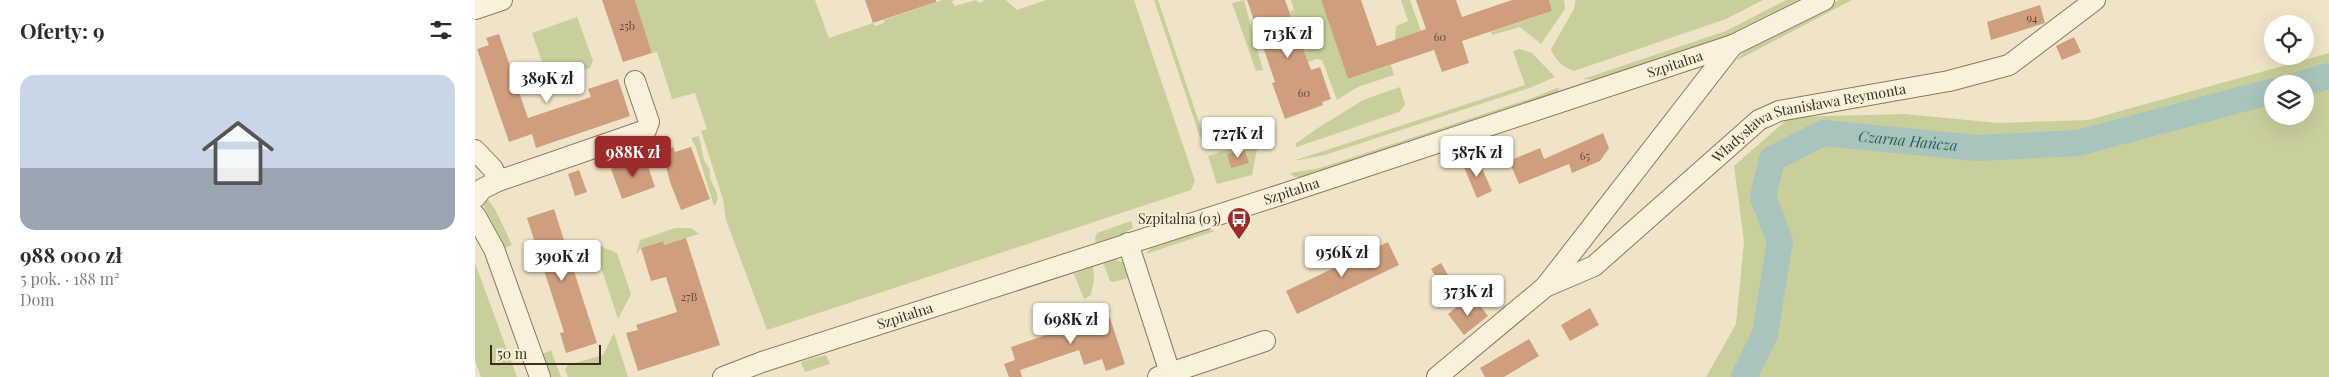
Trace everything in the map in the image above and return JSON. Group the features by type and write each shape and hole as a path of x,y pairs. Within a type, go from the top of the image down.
{"street":[{"path":"475,9 502,0"},
{"name":"Szpitalna","path":"723,377 764,369 1129,243 1733,45 1824,0"},
{"name":"Władysława Stanisława Reymonta","path":"1545,287 1594,266 1759,120 1779,111 1949,81 2009,65 2095,0"},
{"name":"Władysława Stanisława Reymonta","path":"1437,377 1545,287 1733,45"},
{"path":"475,198 482,189 498,181 646,130 649,122 635,81"},
{"path":"475,150 493,169 498,181"},
{"path":"475,216 494,249 540,377"},
{"path":"1129,243 1164,375 1265,341"}],"green space":[{"path":"635,0 815,0 829,38 873,23 875,26 884,23 884,20 942,0 954,0 952,2 955,6 976,0 979,3 986,0 1006,0 1017,10 1046,0 1134,0 1195,181 1191,190 767,330 726,220 723,199 701,131 707,129 695,93 672,99 657,52 652,53"},
{"path":"1154,0 1158,0 1203,134 1213,132 1215,137 1206,140 1200,137"},
{"path":"1244,0 1263,70 1256,71 1232,3"},
{"path":"1291,0 1321,0 1348,79 1391,65 1394,75 1358,87 1337,100 1322,60 1316,59 1308,62 1290,11 1294,10"},
{"path":"1401,0 1410,0 1421,31 1395,40 1396,26 1408,21"},
{"path":"1549,0 1564,0 1565,9 1541,44 1520,27 1492,35 1491,32 1552,11"},
{"path":"1763,0 1726,19 1574,71 1560,63 1551,49 1574,9 1575,1"},
{"path":"1786,0 1799,0 1733,34 1597,80 1583,79 1726,31"},
{"path":"1839,0 1852,0 1736,61 1746,49"},
{"path":"577,17 593,61 590,68 549,82 532,33"},
{"path":"1520,49 1532,53 1555,77 1532,87 1325,155 1293,161 1525,85 1513,51"},
{"path":"2329,53 2329,377 1706,377 1736,324 1744,242 1734,166 1790,117 1905,114 1998,123 2088,120 2286,65 2314,65 2314,57"},
{"path":"1400,87 1405,105 1399,112 1297,147 1295,144 1363,100"},
{"path":"1559,87 1558,92 1305,177 1294,177 1290,173 1320,168 1535,97"},
{"path":"699,136 704,160 710,170 711,180 718,197 714,206 696,148 691,138"},
{"path":"1253,141 1257,149 1252,175 1217,184 1208,156"},
{"path":"485,196 495,209 512,245 503,249 486,215 484,208"},
{"path":"1131,221 1133,228 1110,242 1097,247 1095,239 1097,233"},
{"path":"675,228 691,228 699,234 664,245 662,241 641,248 636,255 640,240"},
{"path":"1206,228 1215,231 1146,254 1165,241"},
{"path":"593,243 617,253 631,294 618,319"},
{"path":"1113,259 1125,263 1132,277 1113,282 1110,281 1103,262"},
{"path":"475,263 517,377 481,377 475,361"},
{"path":"1093,266 1094,280 1091,295 1084,299 1074,274"},
{"path":"614,333 628,377 568,377 565,369 568,365 603,355"},
{"path":"551,350 561,377 549,377 541,355"},
{"path":"826,355 830,364 805,372 801,363 803,361"}],"building":[{"path":"602,0 635,0 652,53 623,62"},
{"path":"865,0 936,0 936,2 873,23"},
{"path":"1247,0 1285,0 1311,70 1320,67 1331,99 1322,102 1323,105 1285,119 1272,83 1275,82"},
{"path":"1321,0 1361,0 1377,46 1426,29 1416,0 1456,0 1462,17 1512,0 1549,0 1552,11 1462,41 1469,63 1442,72 1434,50 1348,79"},
{"path":"2040,5 2045,23 1991,40 1987,22"},
{"path":"499,34 528,118 591,97 588,89 618,79 630,116 536,148 532,134 509,142 477,49 489,45 486,38"},
{"path":"2074,37 2081,52 2062,60 2056,46"},
{"path":"1603,133 1609,148 1600,161 1572,173 1569,164 1519,184 1509,161 1540,148 1544,159"},
{"path":"673,147 675,152 691,147 710,199 681,210 670,182 662,151"},
{"path":"1244,149 1249,163 1231,168 1227,154"},
{"path":"645,157 655,187 622,199 611,169"},
{"path":"1478,159 1492,191 1477,198 1463,165"},
{"path":"579,170 587,192 575,196 568,174"},
{"path":"554,209 597,343 566,353 560,333 564,332 527,218"},
{"path":"686,238 720,345 638,371 626,333 638,330 636,325 677,312 666,277 651,281 641,248 663,241 664,245"},
{"path":"1388,242 1399,265 1297,314 1286,291"},
{"path":"1441,263 1452,282 1443,288 1431,269"},
{"path":"1463,302 1469,308 1477,302 1488,316 1464,335 1448,314"},
{"path":"1590,308 1599,325 1570,341 1561,325"},
{"path":"1086,310 1110,318 1125,364 1106,371 1102,359 1084,365 1079,350 1020,370 1022,377 1009,377 1004,364 1015,360 1011,347 1076,325 1072,314"},
{"path":"1529,339 1539,356 1504,377 1485,377 1480,368"}],"waterway":[{"name":"Czarna Hańcza","path":"2314,80 2329,76"},
{"name":"Czarna Hańcza","path":"1744,377 1765,334 1780,241 1763,197 1772,159 1823,133 1977,148 2078,143 2264,93"}],"place":[{"name":"Szpitalna (03)","path":"1239,240"}]}
